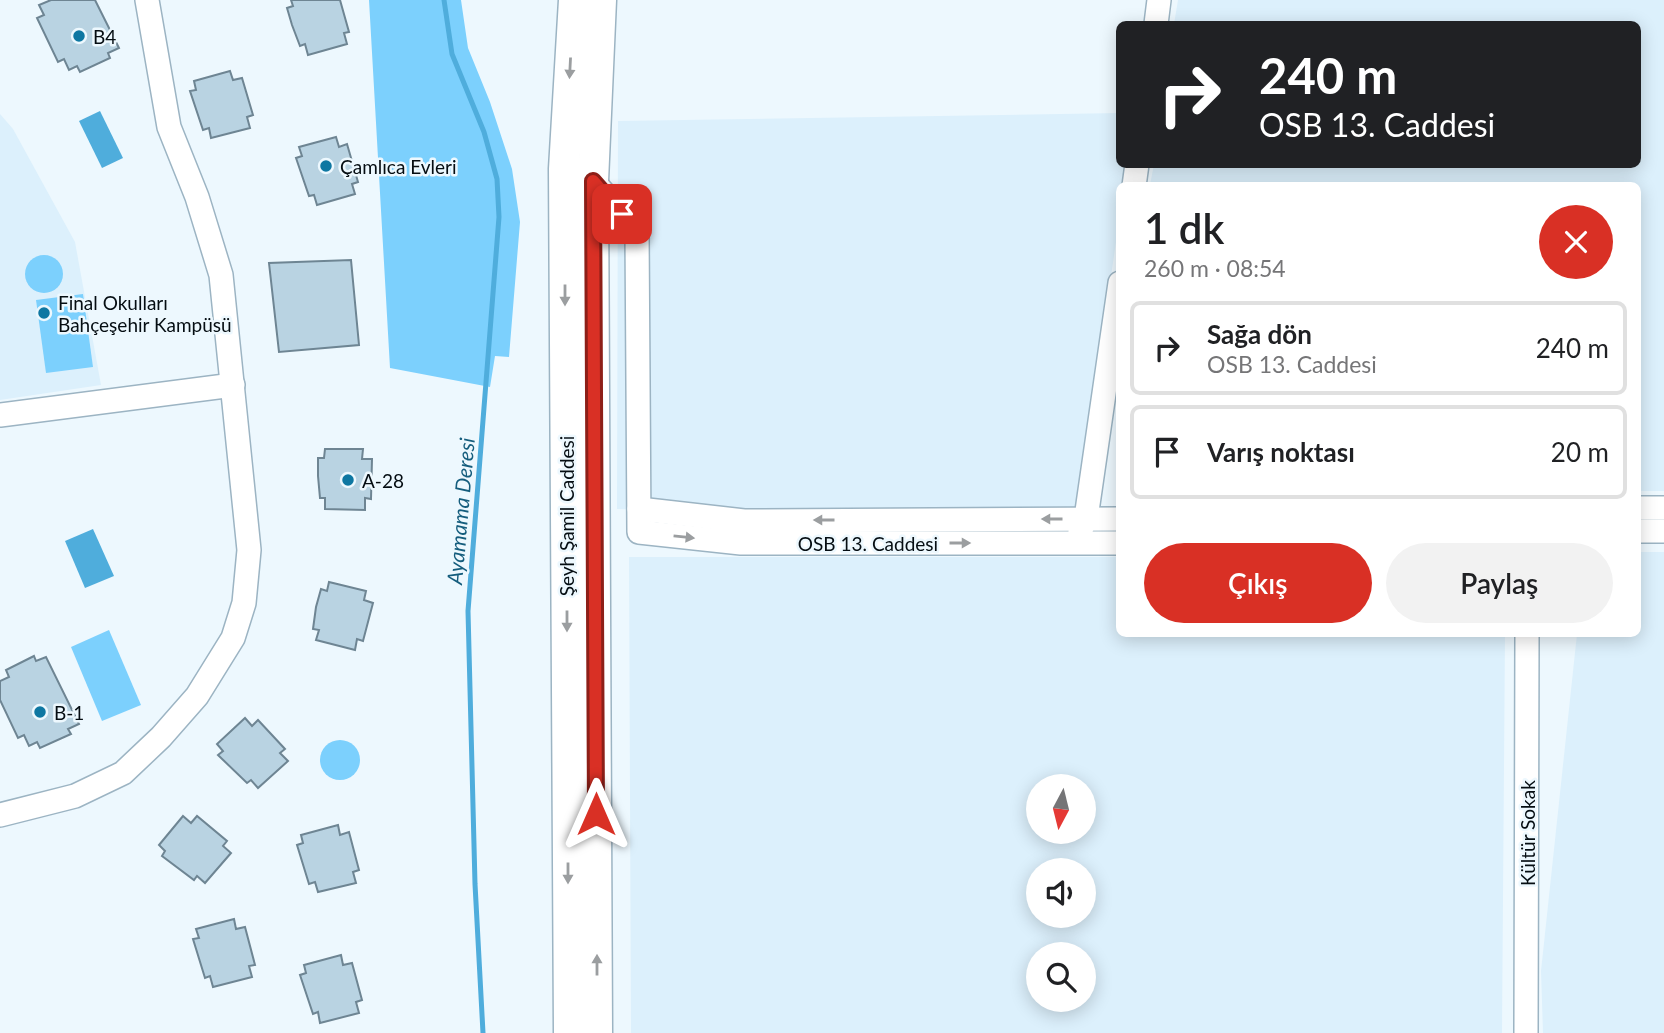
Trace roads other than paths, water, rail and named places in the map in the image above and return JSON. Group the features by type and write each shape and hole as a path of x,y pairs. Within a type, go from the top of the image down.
{"main road":[{"name":"Şeyh Şamil Caddesi","path":"569,1033 564,169 574,0"},
{"name":"Şeyh Şamil Caddesi","path":"597,1033 593,181 601,0"}],"street":[{"path":"0,815 75,796 123,774 161,737 197,696 233,638 244,603 248,550 221,275 197,197 169,127 147,0"},
{"path":"1156,21 1159,0"},
{"name":"OSB 13. Caddesi","path":"593,181 637,231 639,533 741,543 1116,543"},
{"path":"1075,543 1086,518 1116,311"},
{"path":"0,415 233,385"},
{"path":"1641,508 1664,508"},
{"name":"OSB 13. Caddesi","path":"639,509 744,521 1116,519"},
{"path":"1641,531 1664,531"},
{"name":"Kültür Sokak","path":"1526,1033 1527,637"}],"waterway":[{"name":"Ayamama Deresi","path":"444,0 452,54 484,132 497,179 499,217 468,611 475,884 483,1033"}],"place":[{"name":"B4","path":"79,36"},
{"name":"Çamlıca Evleri","path":"326,166"},
{"name":"Final Okulları Bahçeşehir Kampüsü","path":"44,313"},
{"name":"A-28","path":"348,480"},
{"name":"B-1","path":"40,712"}]}
